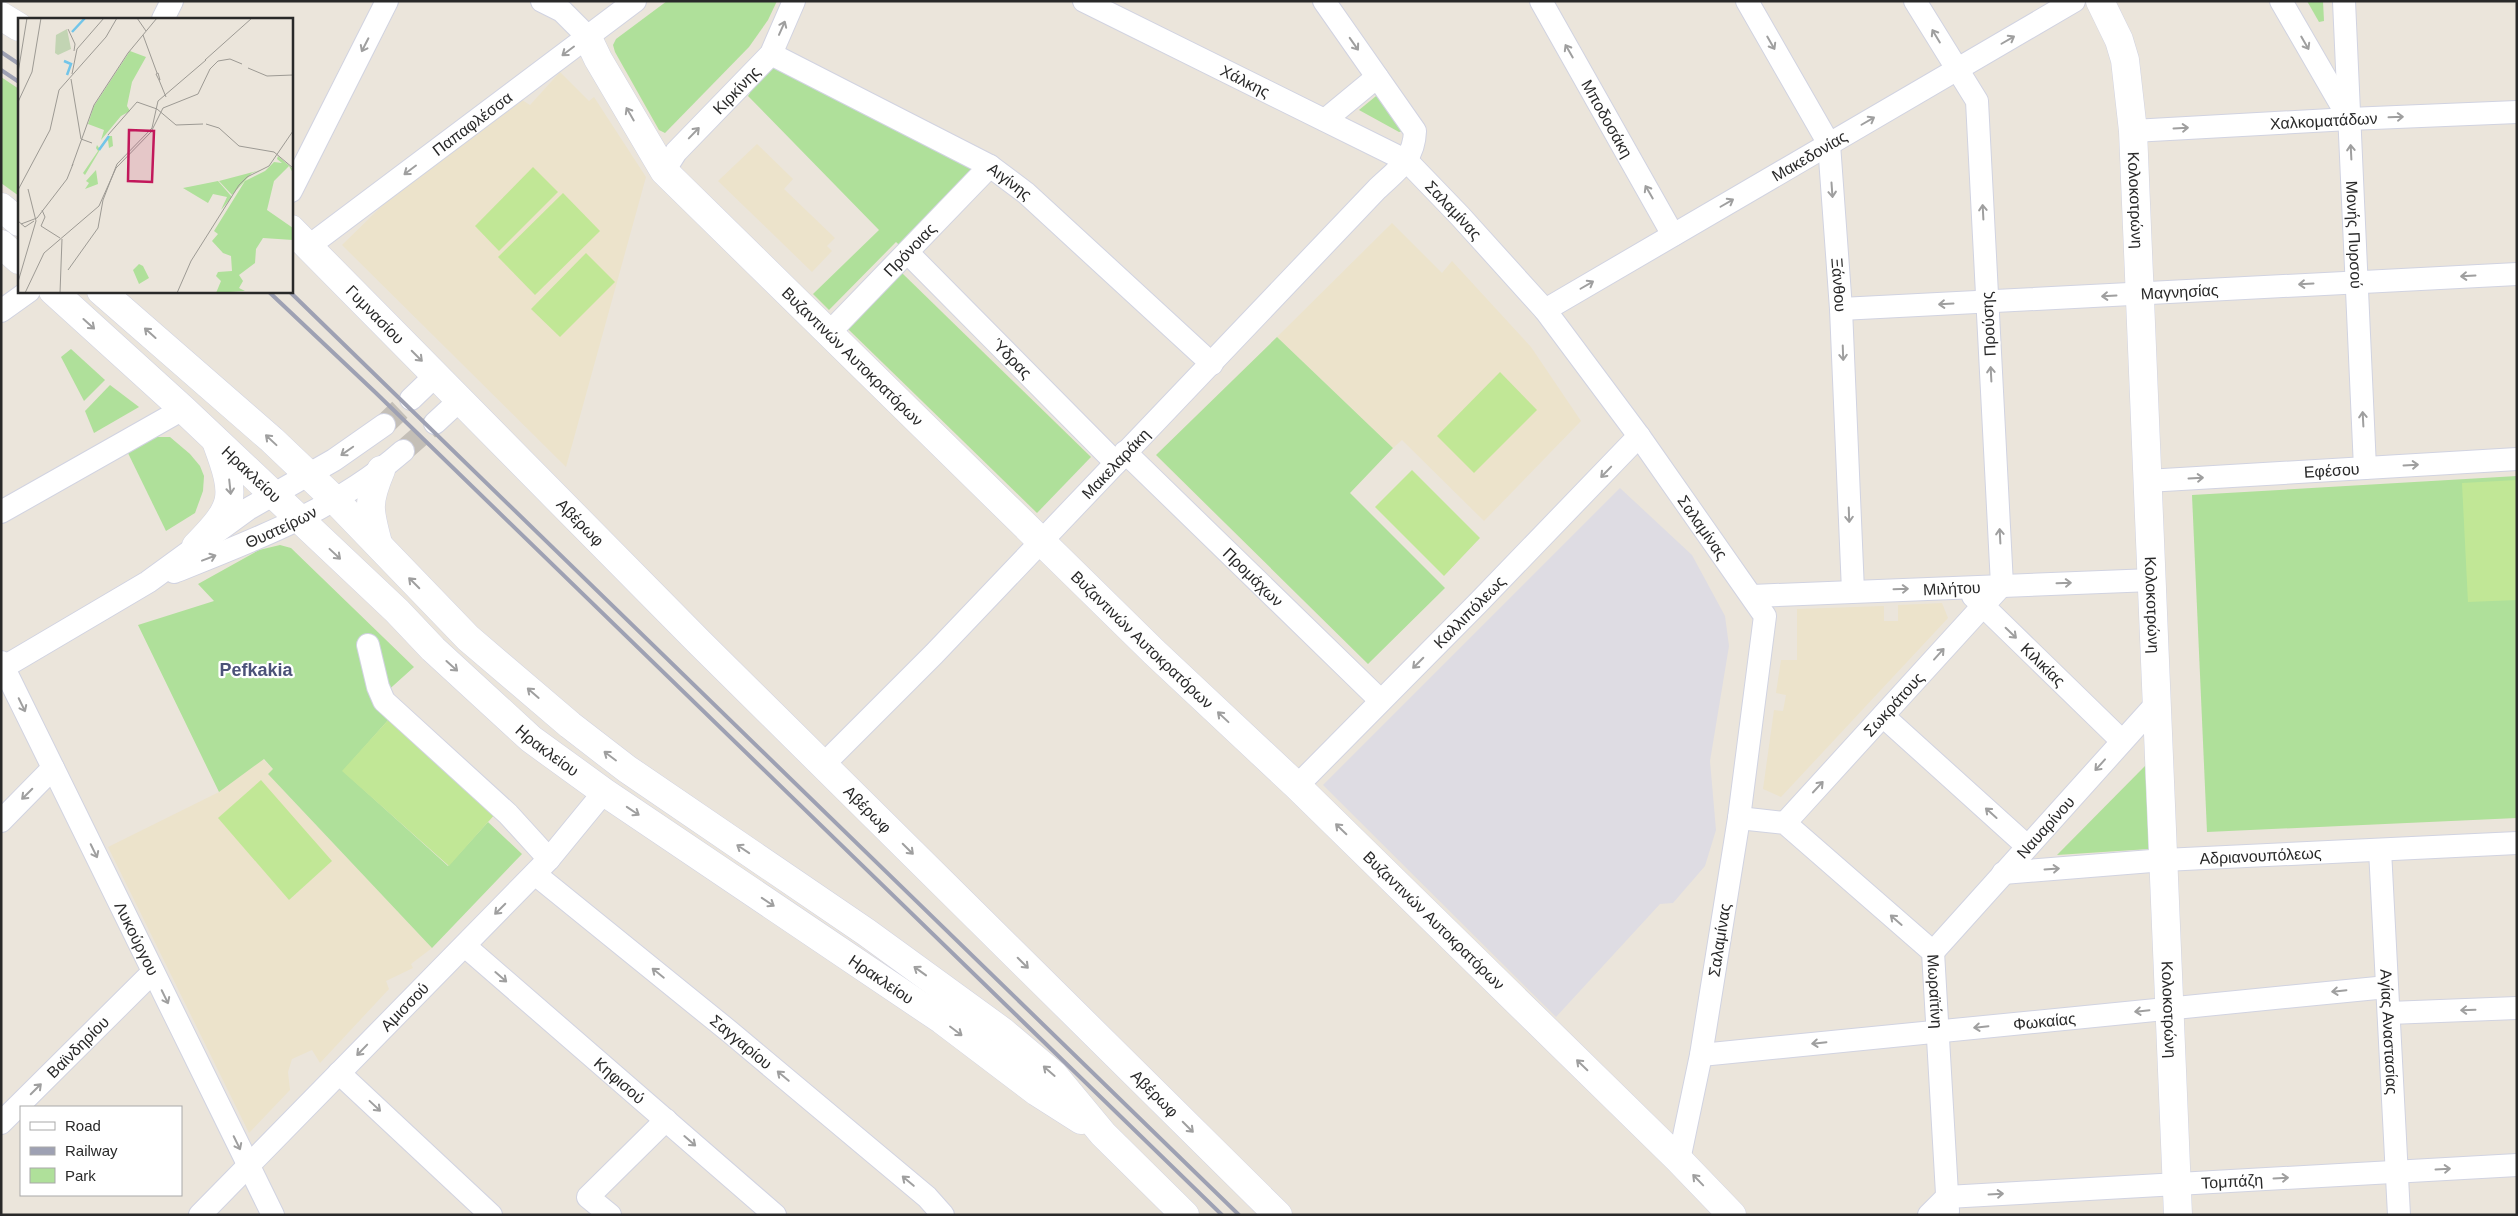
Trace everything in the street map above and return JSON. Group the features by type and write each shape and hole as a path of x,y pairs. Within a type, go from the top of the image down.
{"street":[{"path":"164,18 172,1"},
{"path":"292,189 387,1"},
{"path":"542,1 562,11 588,36"},
{"name":"Παπαφλέσσα","path":"300,237 588,36 635,1"},
{"name":"Κιρκίνης","path":"664,171 676,152 771,54 794,1"},
{"name":"Χάλκης","path":"1084,1 1407,161"},
{"name":"Μποδοσάκη","path":"1541,1 1674,234"},
{"name":"Ξάνθου","path":"1747,1 1829,144 1841,308 1853,591"},
{"name":"Προύσης","path":"1915,1 1956,70 1977,101 2002,585"},
{"name":"Μακεδονίας","path":"1545,310 2074,1"},
{"name":"Κολοκοτρώνη","path":"2100,1 2119,40 2125,60 2132,131 2178,1215"},
{"path":"2281,1 2349,119"},
{"name":"Μονής Πυρσού","path":"2344,1 2365,468"},
{"path":"1327,2 1416,131 1414,146 1407,161"},
{"path":"1,16 18,26"},
{"name":"Βυζαντινών Αυτοκρατόρων","path":"588,36 598,59 664,171 1154,652 1297,786 1679,1160 1732,1215"},
{"name":"Αιγίνης","path":"771,54 990,166 1026,193 1212,364"},
{"path":"1325,120 1377,77"},
{"name":"Χαλκοματάδων","path":"2132,131 2517,112"},
{"name":"Σαλαμίνας","path":"1407,161 1460,216 1545,310 1639,436 1765,616 1739,818 1701,1055 1679,1160"},
{"name":"Μακελαράκη","path":"823,765 1041,542 1377,189 1407,161"},
{"name":"Πρόνοιας","path":"829,333 990,166"},
{"path":"1,207 18,221"},
{"name":"Γυμνασίου","path":"300,237 461,399"},
{"path":"1,244 18,259"},
{"name":"Ύδρας","path":"908,253 1121,458"},
{"name":"Μαγνησίας","path":"1841,308 2517,274"},
{"path":"1,311 28,292"},
{"name":"Ηρακλείου","path":"54,292 273,494 397,611 433,649 531,739 604,792 942,1020 1037,1092 1103,1134"},
{"name":"Ηρακλείου","path":"102,292 272,440 334,499 468,638 570,725 703,822 866,932 1002,1031 1054,1075 1103,1134 1186,1215"},
{"path":"411,399 436,375"},
{"path":"435,423 461,399"},
{"name":"Αβέρωφ","path":"461,399 671,614 1278,1215"},
{"path":"1,512 183,410"},
{"name":"Θυατείρων","path":"2,664 148,582 248,508 334,460 384,425"},
{"name":"Καλλιπόλεως","path":"1297,786 1485,596 1639,436"},
{"path":"196,546 221,520 231,494 228,474 216,441"},
{"name":"Θυατείρων","path":"148,582 300,520 381,470 403,450"},
{"name":"Προμάχων","path":"1121,458 1380,700"},
{"name":"Εφέσου","path":"2147,481 2517,459"},
{"path":"379,547 369,511 372,492 381,470"},
{"name":"Μιλήτου","path":"1752,596 1963,586 2152,580"},
{"name":"Σωκράτους","path":"1785,823 2002,585"},
{"name":"Κιλικίας","path":"1963,586 2122,740"},
{"name":"Σαγγαρίου","path":"368,644 378,687 384,701 508,814 542,867 730,1032 927,1197 942,1215"},
{"name":"Λυκούργου","path":"2,664 273,1215"},
{"name":"Ναυαρίνου","path":"1933,952 2122,740 2157,704"},
{"path":"1883,716 2027,846"},
{"path":"1,821 53,768"},
{"name":"Αμισσού","path":"200,1215 542,867 604,792"},
{"path":"1739,818 1785,823"},
{"name":"Μωραϊτίνη","path":"1785,823 1933,952 1948,1206"},
{"name":"Αδριανουπόλεως","path":"2003,873 2164,860 2517,842"},
{"name":"Αγίας Αναστασίας","path":"2380,850 2399,1215"},
{"name":"Κηφισού","path":"465,946 775,1215"},
{"name":"Βαϊνδηρίου","path":"1,1123 153,972"},
{"name":"Φωκαίας","path":"1701,1055 2387,987"},
{"path":"2389,1013 2517,1008"},
{"path":"339,1073 491,1215"},
{"path":"610,1215 588,1196 666,1120"},
{"name":"Τομπάζη","path":"1948,1206 2177,1184 2517,1165"},
{"path":"1930,1215 1948,1206"}],"shaded area":[{"path":"560,72 589,101 594,97 646,177 566,467 342,245 389,199 522,100 530,105"},
{"path":"757,144 793,179 784,189 835,238 827,246 832,251 812,272 718,181"},
{"path":"1392,223 1442,273 1452,261 1531,347 1581,421 1484,521 1402,440 1393,448 1277,337"},
{"path":"1620,488 1692,555 1725,616 1729,646 1710,761 1716,830 1705,866 1673,903 1660,904 1556,1017 1323,785"},
{"path":"1942,603 1948,618 1781,797 1763,789 1774,710 1783,711 1786,695 1776,693 1781,660 1797,660 1797,609 1884,606 1884,621 1898,621 1898,605"},
{"path":"263,759 274,770 268,774 432,948 411,964 413,968 386,981 389,989 320,1063 312,1050 292,1059 288,1072 290,1090 249,1133 108,847 219,792"}],"green space":[{"path":"667,1 777,1 768,20 749,47 665,133 659,130 615,52 613,45 616,39"},
{"path":"2307,1 2323,1 2324,21 2319,22"},
{"path":"771,54 990,166 908,253 896,242 829,310 813,294 879,230 748,96 750,93 741,84"},
{"path":"1,77 18,88 18,195 1,183"},
{"path":"1381,92 1409,130 1399,132 1359,110"},
{"path":"533,167 558,192 499,251 475,226"},
{"path":"563,193 600,231 535,295 498,257"},
{"path":"586,253 615,282 560,337 531,309"},
{"path":"902,273 1091,457 1037,513 848,329"},
{"path":"1277,337 1393,448 1350,493 1445,588 1368,664 1156,455"},
{"path":"71,349 105,380 84,401 61,357"},
{"path":"1500,372 1537,410 1474,473 1437,436"},
{"path":"110,385 139,407 94,433 85,411"},
{"path":"153,437 170,437 190,454 200,466 204,476 203,491 195,513 166,531 126,449"},
{"path":"1412,470 1480,538 1444,576 1375,507"},
{"path":"2517,476 2517,818 2207,832 2192,495"},
{"path":"2517,480 2517,600 2468,602 2462,483"},
{"path":"280,545 291,548 414,667 374,703 390,718 343,771 448,866 488,822 522,854 432,948 268,774 273,769 264,759 219,792 138,625 214,601 198,584 259,550"},
{"path":"390,718 496,813 449,866 342,771"},
{"path":"2145,766 2149,849 2057,855"},
{"path":"261,780 332,861 289,900 218,818"}],"tunnel":[{"path":"384,425 411,399"},
{"path":"403,451 435,423"}],"railway":[{"path":"1,52 18,63"},
{"path":"1,70 18,81"},
{"path":"269,292 376,393 1222,1215"},
{"path":"290,292 1239,1215"}],"district":[{"name":"Pefkakia","path":"256,670"}]}
